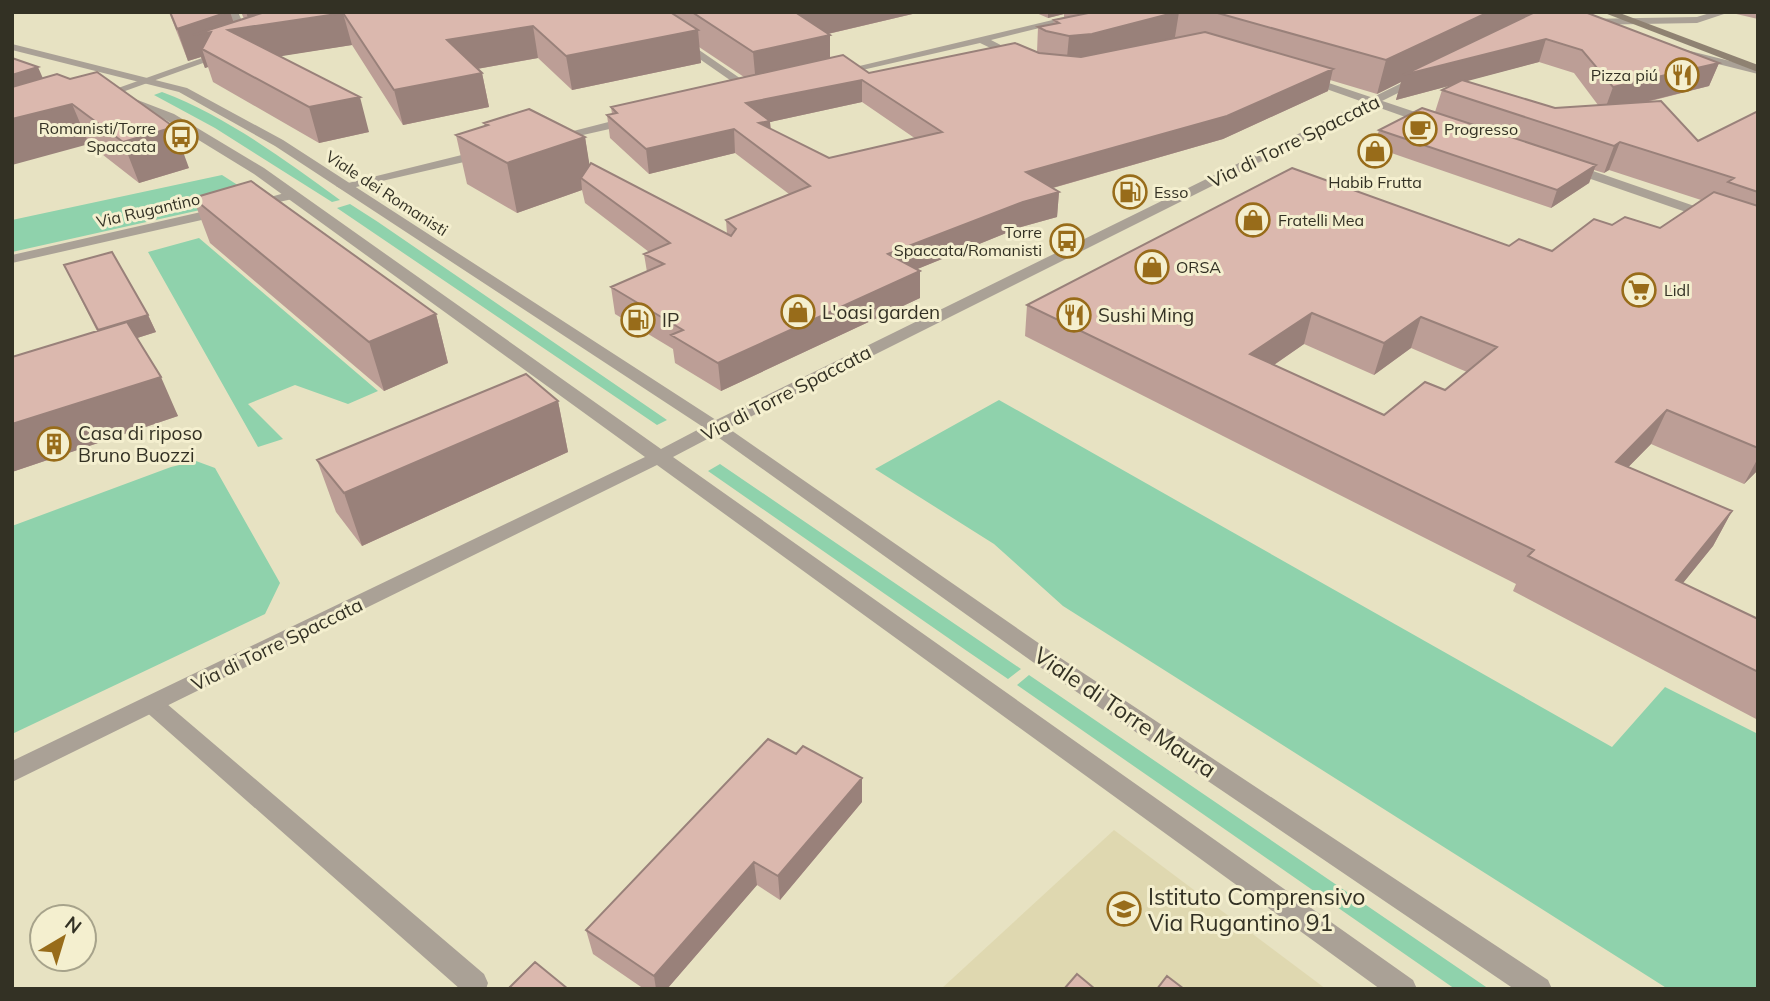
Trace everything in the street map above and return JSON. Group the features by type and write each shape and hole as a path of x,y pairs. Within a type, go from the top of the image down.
{"main road":[{"path":"1607,12 1758,70"}],"street":[{"path":"82,103 254,44 233,12"},
{"path":"637,12 754,92"},
{"path":"821,77 1100,12"},
{"path":"1620,35 1573,22 1702,19 1725,12"},
{"path":"982,40 1034,66"},
{"path":"1656,45 1758,70"},
{"name":"Viale dei Romanisti","path":"12,47 150,80 218,107 716,428"},
{"path":"1287,73 1377,100 1392,109 1446,127"},
{"name":"Via di Torre Spaccata","path":"12,772 660,458 1432,73"},
{"path":"89,88 170,117 292,195 1403,989"},
{"path":"741,95 768,89"},
{"path":"540,141 647,117"},
{"path":"343,186 500,150"},
{"path":"1554,162 1758,233"},
{"name":"Via Rugantino","path":"12,259 292,195"},
{"name":"Viale di Torre Maura","path":"716,428 1045,659 1538,989"},
{"path":"152,704 474,984"}],"shaded area":[{"name":"Istituto Comprensivo Via Rugantino 91","path":"1114,830 1326,989 941,989"}],"green space":[{"path":"162,92 232,126 340,200 332,202 215,128 154,95"},
{"path":"222,175 247,191 236,202 12,252 12,220"},
{"path":"350,204 667,420 657,425 337,208"},
{"path":"199,238 378,391 348,404 295,385 248,404 283,439 258,447 148,252"},
{"path":"999,400 1612,747 1665,687 1758,734 1758,989 1668,989 1063,606 994,544 875,469"},
{"path":"196,461 215,468 280,583 265,614 12,734 12,526 171,467"},
{"path":"720,464 1021,669 1008,679 708,471"},
{"path":"1029,675 1489,989 1455,989 1017,685"}],"building":[{"path":"170,12 228,12 177,29"},
{"path":"265,12 670,12 698,30 566,56 533,26 447,40 482,73 394,90 343,13 228,30 360,97 309,107 202,49 211,32 193,35"},
{"path":"692,12 795,12 830,35 753,52"},
{"path":"1093,12 1177,12 1092,34 1069,36 1038,27 1059,23 1054,20"},
{"path":"1214,12 1489,12 1386,60"},
{"path":"1535,12 1585,12 1719,63 1613,87 1582,50 1546,39 1403,75"},
{"path":"1205,32 1333,69 1227,116 1026,172 1059,192 1023,202 888,254 920,271 718,363 671,335 683,330 611,287 664,264 644,254 670,243 581,178 591,163 731,236 736,229 726,220 810,186 734,129 646,149 607,115 617,113 611,107 843,55 869,73 1015,43 1039,53 1081,57","holes":["862,80 942,132 829,158 759,123 770,121 746,103"]},
{"path":"12,58 38,67 12,75"},
{"path":"97,72 174,127 123,142 72,104 12,119 12,87 57,74 70,79"},
{"path":"1462,80 1555,108 1661,101 1698,141 1758,111 1758,192 1728,182 1734,178 1620,142 1614,146 1442,90"},
{"path":"1422,108 1596,165 1557,190 1379,130"},
{"path":"529,109 585,137 507,163 456,135 488,125 484,123"},
{"path":"1292,168 1509,246 1519,239 1552,251 1594,219 1612,225 1625,217 1660,228 1714,192 1758,206 1758,448 1667,410 1616,462 1732,511 1676,580 1758,619 1758,672 1528,556 1534,550 1027,305","holes":["1312,313 1384,343 1421,317 1497,347 1445,390 1425,382 1384,415 1250,354"]},
{"path":"251,181 436,314 369,342 193,198"},
{"path":"112,252 148,315 98,330 64,265"},
{"path":"127,322 161,377 12,424 12,357"},
{"path":"526,374 558,401 344,493 317,460"},
{"path":"768,739 796,754 803,746 862,778 778,876 754,862 654,976 586,930"},
{"path":"535,962 568,989 508,989"},
{"path":"1077,974 1095,989 1064,989"},
{"path":"1167,976 1184,989 1157,989"}],"place":[{"name":"Pizza piú","path":"1682,75"},
{"name":"Progresso","path":"1420,129"},
{"name":"Romanisti/Torre Spaccata","path":"181,137"},
{"name":"Habib Frutta","path":"1375,151"},
{"name":"Esso","path":"1130,192"},
{"name":"Fratelli Mea","path":"1253,220"},
{"name":"Torre Spaccata/Romanisti","path":"1067,241"},
{"name":"ORSA","path":"1152,267"},
{"name":"Lidl","path":"1639,290"},
{"name":"L'oasi garden","path":"798,312"},
{"name":"Sushi Ming","path":"1074,315"},
{"name":"IP","path":"638,320"},
{"name":"Casa di riposo Bruno Buozzi","path":"54,444"},
{"name":"Istituto Comprensivo Via Rugantino 91","path":"1124,909"}]}
